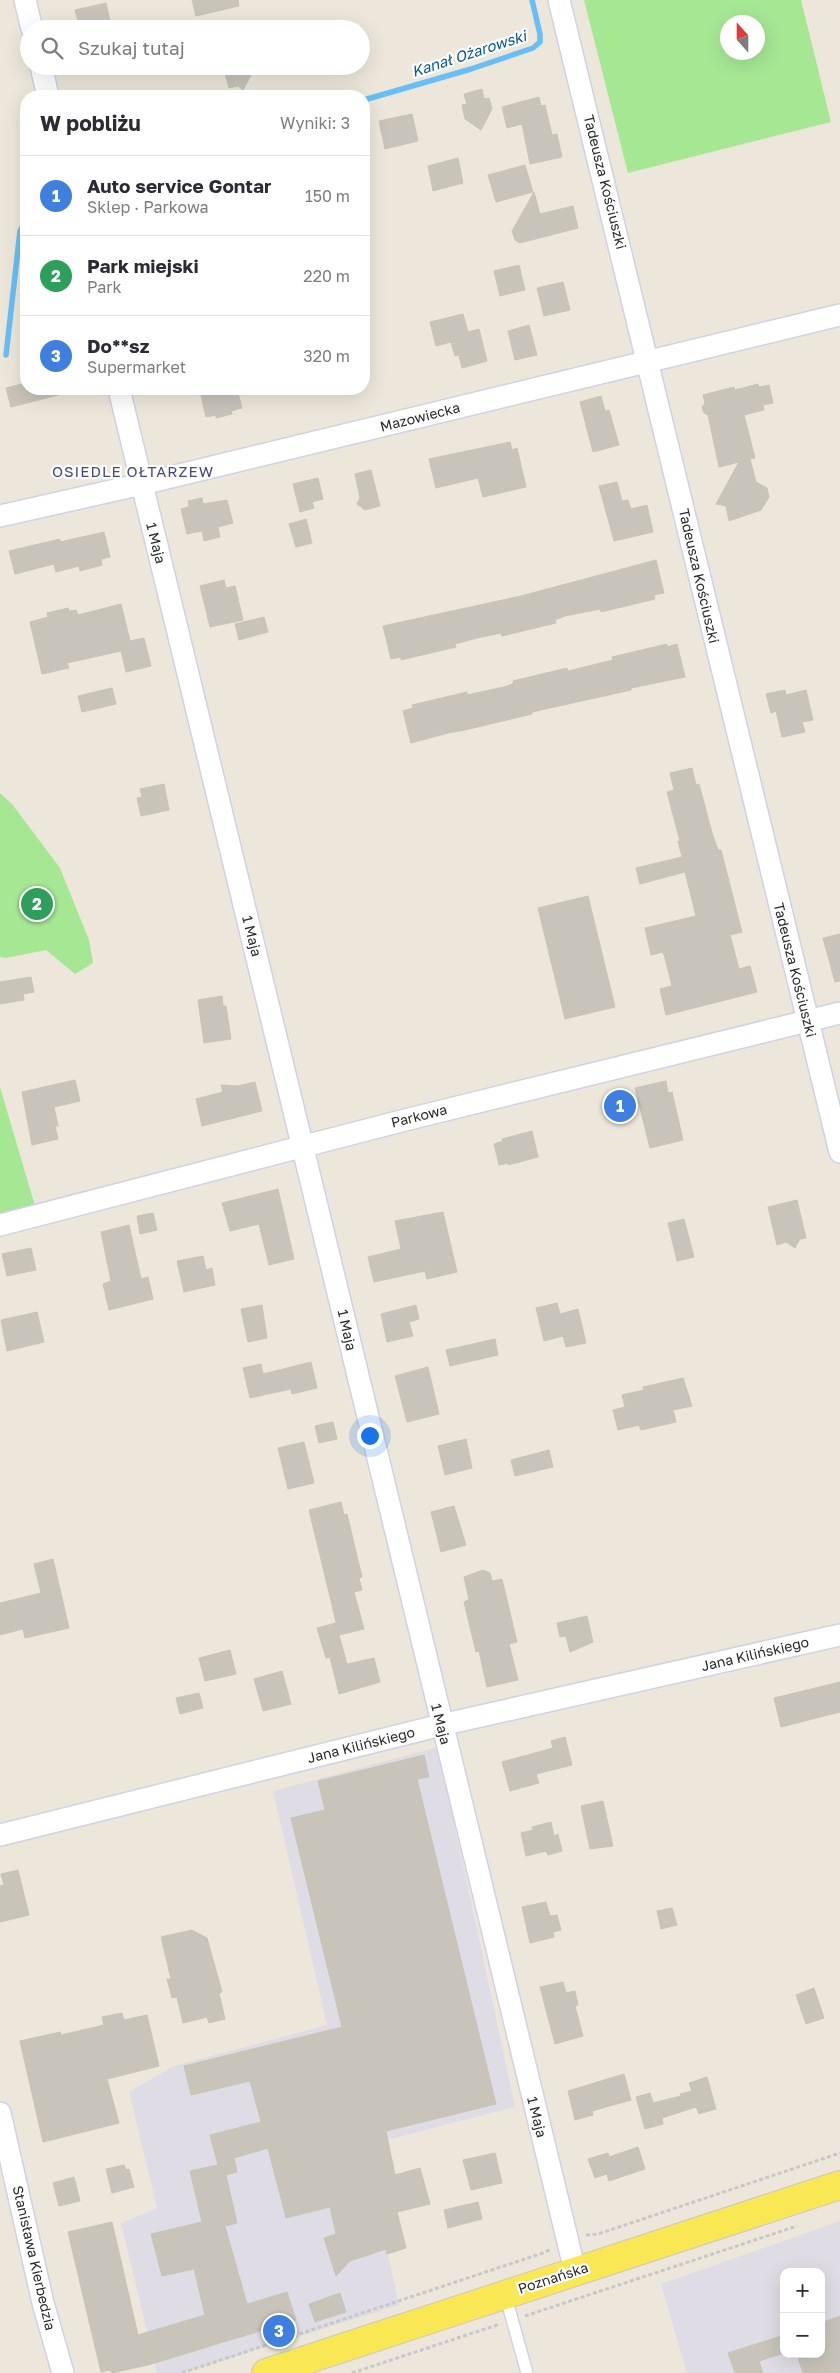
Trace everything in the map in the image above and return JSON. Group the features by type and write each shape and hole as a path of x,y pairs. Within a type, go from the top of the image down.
{"main road":[{"name":"Poznańska","path":"266,2373 840,2185"}],"street":[{"path":"25,0 30,20"},
{"name":"Tadeusza Kościuszki","path":"559,0 649,361 707,612 840,1152"},
{"path":"43,75 47,90"},
{"name":"Mazowiecka","path":"0,516 142,484 840,314"},
{"name":"1 Maja","path":"120,395 441,1725 575,2271"},
{"name":"Parkowa","path":"0,1226 302,1147 840,1013"},
{"name":"Jana Kilińskiego","path":"0,1835 441,1725 840,1635"},
{"name":"Stanisława Kierbedzia","path":"0,2113 43,2302 63,2373"}],"lane":[{"path":"505,2294 527,2373"}],"path":[{"path":"582,2231 586,2235 598,2234 840,2153"},
{"path":"352,2373 802,2224"},
{"path":"182,2373 543,2253 551,2248 552,2240"}],"shaded area":[{"path":"438,1747 515,2107 364,2146 399,2305 183,2373 157,2373 121,2223 157,2208 129,2092 174,2066 327,2025 273,1791"},
{"path":"840,2221 840,2373 687,2373 661,2284"}],"green space":[{"path":"584,0 801,0 831,122 628,173"},
{"path":"0,793 12,804 60,868 89,940 93,963 75,974 46,950 6,958 0,957"},
{"path":"0,1087 35,1206 0,1214"}],"building":[{"path":"192,0 238,0 239,6 196,16"},
{"path":"106,3 110,20 78,20 75,10"},
{"path":"225,75 251,75 243,90 238,86 229,88"},
{"path":"482,89 484,99 489,98 492,109 481,130 465,119 462,105 467,104 464,94"},
{"path":"539,97 541,106 545,105 552,135 557,134 562,157 530,164 522,124 507,128 502,107"},
{"path":"412,114 418,141 385,149 379,121"},
{"path":"458,158 463,183 433,191 428,166"},
{"path":"525,165 533,192 496,202 488,175"},
{"path":"534,192 540,214 573,206 578,228 520,243 515,240 512,231"},
{"path":"519,265 525,290 500,296 494,271"},
{"path":"563,282 570,310 544,316 537,288"},
{"path":"463,314 468,332 479,329 487,361 462,368 459,355 455,356 451,342 436,346 430,322"},
{"path":"529,325 537,355 515,360 508,331"},
{"path":"20,384 20,395 58,395 11,407 6,388"},
{"path":"758,384 759,387 769,385 773,403 763,405 764,410 744,415 755,458 750,459 756,482 767,488 769,497 761,510 729,521 726,506 716,504 739,462 719,467 708,415 704,413 702,407 705,403 703,395 734,387 735,390"},
{"path":"201,395 239,395 242,408 231,411 232,414 216,418 216,415 206,417"},
{"path":"601,396 605,411 609,410 619,445 593,452 580,402"},
{"path":"510,442 512,450 517,448 526,487 483,497 478,478 436,488 429,459"},
{"path":"371,470 380,506 365,510 357,504 360,498 355,474"},
{"path":"318,478 323,499 312,502 314,508 300,512 293,484"},
{"path":"617,482 622,501 628,500 631,509 647,505 653,532 614,541 599,486"},
{"path":"202,498 203,504 227,500 233,523 218,527 220,537 204,541 202,531 187,534 181,509 189,507 188,501"},
{"path":"306,519 312,543 296,547 289,524"},
{"path":"104,532 110,557 101,559 102,565 80,571 79,566 56,572 54,564 15,574 9,551 60,539 60,542"},
{"path":"656,560 664,593 654,595 655,599 601,612 600,609 565,616 555,620 556,623 502,636 501,633 477,638 455,644 456,647 401,660 401,657 391,659 383,626 521,596"},
{"path":"224,580 226,588 235,586 243,620 210,627 200,586"},
{"path":"121,604 130,641 144,638 151,666 126,672 121,651 67,663 69,668 42,674 30,622 48,617 47,613 68,608 69,611 76,610 78,615"},
{"path":"264,617 268,632 239,640 235,624"},
{"path":"667,644 667,647 677,644 685,677 631,688 631,690 532,712 532,714 411,743 403,711 413,708 412,705 467,692 467,695 504,687 513,684 513,681 567,668 568,671 613,660 612,657"},
{"path":"112,688 116,704 82,712 78,696"},
{"path":"785,690 786,695 806,690 813,720 802,722 805,732 782,737 776,711 771,713 766,694"},
{"path":"692,768 696,785 699,784 718,850 721,850 742,932 730,935 739,969 750,966 757,992 666,1015 660,989 672,986 663,952 651,955 645,928 696,916 685,872 640,884 636,868 682,857 678,841 680,841 667,792 674,790 670,773"},
{"path":"164,784 169,810 141,816 137,798 142,797 140,789"},
{"path":"588,896 615,1007 565,1019 538,908"},
{"path":"840,934 840,981 835,982 823,938"},
{"path":"31,977 34,992 23,994 24,1000 0,1004 0,982"},
{"path":"222,996 223,1006 226,1006 231,1039 204,1043 198,1000"},
{"path":"75,1080 80,1101 54,1107 58,1126 55,1126 58,1139 32,1145 22,1092"},
{"path":"666,1081 668,1093 672,1092 683,1140 650,1148 635,1088"},
{"path":"255,1082 262,1111 202,1126 196,1099 223,1092 221,1085 238,1086"},
{"path":"532,1131 538,1157 508,1165 508,1163 499,1165 494,1144 503,1141 502,1139"},
{"path":"278,1189 294,1259 269,1265 259,1224 230,1231 222,1203"},
{"path":"797,1200 806,1238 800,1239 795,1248 786,1242 777,1245 768,1207"},
{"path":"443,1212 457,1272 427,1279 425,1271 374,1282 368,1257 401,1249 395,1221"},
{"path":"153,1213 157,1230 140,1234 137,1216"},
{"path":"684,1219 694,1257 677,1261 668,1223"},
{"path":"129,1225 141,1279 148,1277 153,1299 109,1310 103,1284 111,1281 101,1232"},
{"path":"31,1248 36,1270 7,1276 2,1254"},
{"path":"203,1256 206,1270 212,1268 215,1285 184,1292 177,1261"},
{"path":"557,1303 560,1314 578,1309 586,1343 566,1347 563,1336 544,1341 536,1308"},
{"path":"262,1305 267,1338 248,1342 241,1309"},
{"path":"416,1305 419,1319 409,1322 413,1336 387,1342 381,1314"},
{"path":"37,1312 44,1342 7,1351 1,1320"},
{"path":"495,1339 498,1355 450,1366 446,1350"},
{"path":"311,1362 317,1388 292,1394 291,1389 250,1398 243,1368 261,1364 263,1374"},
{"path":"428,1367 439,1414 407,1422 395,1376"},
{"path":"683,1378 692,1406 673,1410 676,1422 641,1430 639,1425 618,1430 613,1410 625,1407 622,1395 644,1390 643,1387"},
{"path":"333,1422 337,1439 319,1443 315,1426"},
{"path":"466,1439 472,1468 445,1475 438,1446"},
{"path":"304,1442 314,1483 288,1489 278,1448"},
{"path":"549,1450 553,1467 515,1476 511,1460"},
{"path":"341,1502 344,1515 347,1514 362,1577 359,1578 362,1590 354,1592 364,1629 339,1635 347,1664 374,1658 380,1682 339,1694 330,1657 326,1658 317,1628 336,1623 338,1630 309,1510"},
{"path":"454,1506 466,1545 441,1552 431,1512"},
{"path":"53,1559 69,1628 25,1638 23,1629 0,1635 0,1603 41,1593 34,1564"},
{"path":"483,1570 490,1573 492,1581 502,1579 517,1642 509,1644 518,1680 487,1687 479,1651 476,1652 464,1602 469,1599 464,1577"},
{"path":"587,1616 593,1642 570,1652 566,1636 560,1637 557,1623"},
{"path":"230,1650 236,1674 205,1681 199,1658"},
{"path":"282,1671 291,1704 263,1711 254,1679"},
{"path":"840,1682 840,1712 781,1727 774,1698"},
{"path":"199,1693 203,1708 180,1714 176,1698"},
{"path":"565,1737 572,1765 536,1774 539,1783 510,1791 502,1762 553,1748 551,1741"},
{"path":"424,1755 429,1777 417,1779 496,2104 386,2131 395,2175 420,2168 430,2204 397,2212 406,2248 387,2254 386,2249 350,2261 336,2276 324,2238 336,2234 330,2207 286,2218 268,2148 234,2158 237,2172 226,2175 237,2223 225,2226 247,2304 287,2292 296,2320 148,2365 112,2373 110,2370 101,2372 68,2232 112,2222 138,2335 205,2315 194,2269 162,2276 151,2234 202,2222 190,2171 218,2165 210,2135 261,2122 250,2081 191,2095 184,2066 342,2027 291,1818 325,1810 318,1781"},
{"path":"603,1801 613,1846 590,1849 581,1806"},
{"path":"551,1822 554,1836 558,1834 562,1851 548,1855 546,1851 526,1856 521,1833 533,1830 532,1827"},
{"path":"18,1870 29,1915 0,1922 0,1886 4,1885 1,1874"},
{"path":"546,1902 550,1916 557,1915 561,1930 553,1932 554,1937 530,1943 522,1907"},
{"path":"672,1908 677,1925 661,1929 657,1911"},
{"path":"192,1930 207,1938 222,1992 219,1993 225,2019 209,2023 207,2017 183,2023 177,1997 172,1998 167,1979 171,1979 161,1937"},
{"path":"563,1982 566,1993 575,1991 578,2005 575,2006 583,2036 555,2044 540,1987"},
{"path":"814,1988 824,2018 806,2024 796,1995"},
{"path":"122,2013 124,2020 147,2015 159,2066 107,2079 119,2123 43,2142 20,2041 60,2032 61,2035 104,2025 102,2017"},
{"path":"624,2074 631,2100 592,2111 593,2115 575,2120 568,2091"},
{"path":"707,2077 716,2109 699,2114 696,2107 662,2118 663,2124 645,2129 636,2097 650,2093 653,2103 681,2096 680,2094 692,2091 689,2083"},
{"path":"638,2147 645,2169 609,2181 607,2174 595,2178 588,2159 608,2153 609,2157"},
{"path":"495,2153 502,2183 471,2190 463,2160"},
{"path":"124,2165 126,2170 129,2169 134,2187 112,2193 106,2169"},
{"path":"74,2177 80,2201 59,2206 53,2183"},
{"path":"478,2202 482,2219 448,2228 444,2210"},
{"path":"340,2293 346,2312 315,2322 309,2304"},
{"path":"840,2316 840,2373 803,2373 798,2358 825,2358 825,2322"},
{"path":"780,2336 780,2354 759,2361 763,2373 735,2373 728,2353"}],"waterway":[{"name":"Kanał Ożarowski","path":"370,98 471,69 533,48 540,42 540,34 532,0"},
{"name":"Kanał Ożarowski","path":"6,355 20,231"}],"place":[{"name":"Park miejski","path":"37,904"},
{"name":"Auto service Gontar","path":"620,1106"},
{"name":"Do**sz","path":"279,2331"}],"district":[{"name":"OSIEDLE OŁTARZEW","path":"133,472"}]}
